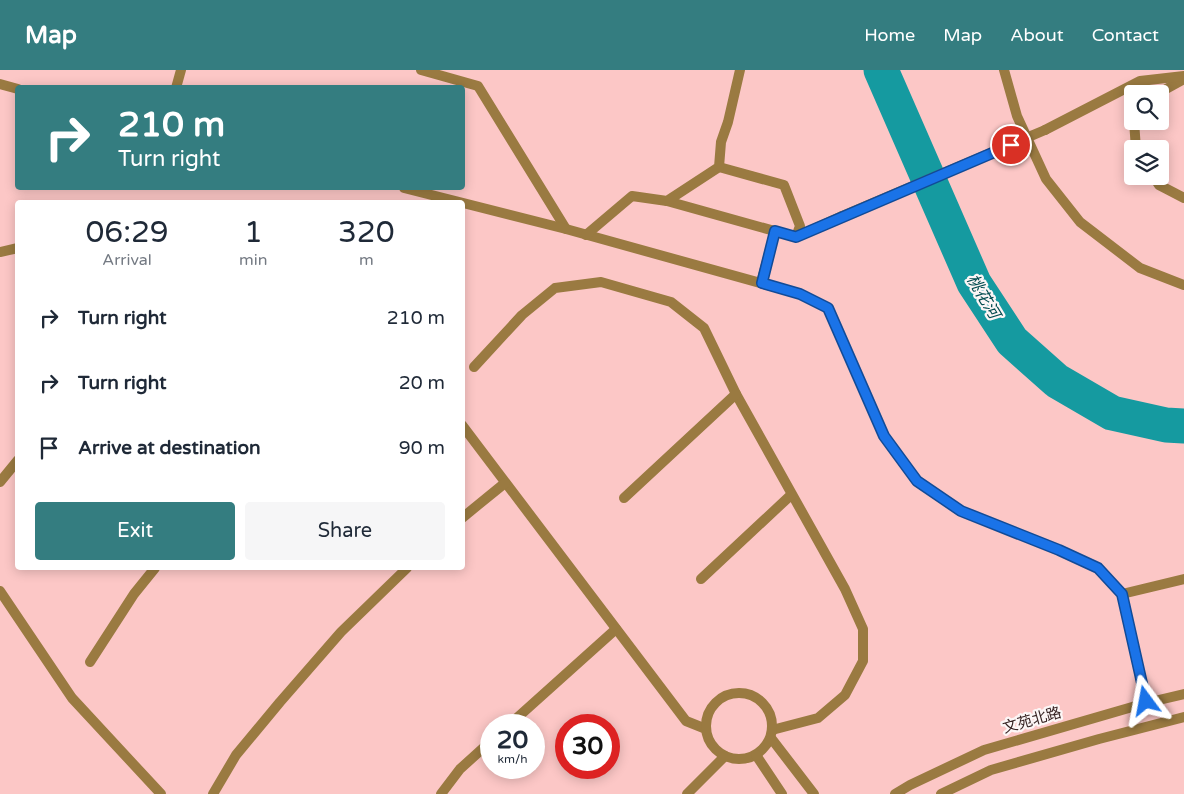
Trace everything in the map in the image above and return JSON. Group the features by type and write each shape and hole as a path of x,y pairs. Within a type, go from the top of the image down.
{"street":[{"path":"177,85 181,70"},
{"path":"421,70 453,74 478,86 566,229"},
{"path":"719,167 721,142 728,122 740,70"},
{"path":"1004,70 1017,116 1046,179 1080,222 1140,268 1184,285"},
{"path":"586,235 632,196 667,201 796,237 1045,130 1140,81 1184,77"},
{"path":"1169,86 1184,77"},
{"path":"0,84 15,88"},
{"path":"667,201 719,167 784,185 800,226 796,237"},
{"path":"1159,185 1184,198"},
{"path":"412,190 451,200"},
{"path":"465,203 762,283 800,294 828,308 884,436 917,481 961,511 1059,550 1098,568 1122,594 1146,703"},
{"path":"762,283 775,231"},
{"path":"0,252 15,249"},
{"path":"474,367 522,315 555,288 602,282 671,302 704,328 736,394 845,589 863,630 863,661 845,694 818,718 771,734 756,755 740,760 725,756 711,745 706,729 709,711 722,697 740,692 758,698 770,712 771,734 814,794"},
{"path":"624,498 736,394"},
{"path":"465,429 686,720 706,729"},
{"path":"0,482 15,464"},
{"path":"465,516 505,483"},
{"path":"701,579 792,495"},
{"path":"90,662 134,594 153,570"},
{"path":"213,794 236,754 280,702 341,632 405,570"},
{"path":"1122,594 1184,579"},
{"path":"0,591 72,698 161,794"},
{"path":"521,714 616,629"},
{"name":"文苑北路","path":"895,794 984,750 1146,703 1184,694"},
{"path":"941,794 991,770 1184,717"},
{"path":"441,794 460,769 480,751"},
{"path":"756,755 782,794"},
{"path":"687,794 725,756"}],"waterway":[{"name":"桃花河","path":"881,70 974,283 1012,341 1057,381 1112,413 1166,425 1184,426"}],"route":[{"path":"1011,145 796,237 775,231 762,283 800,294 828,308 884,436 917,481 961,511 1059,550 1098,568 1122,594 1146,701"}]}
